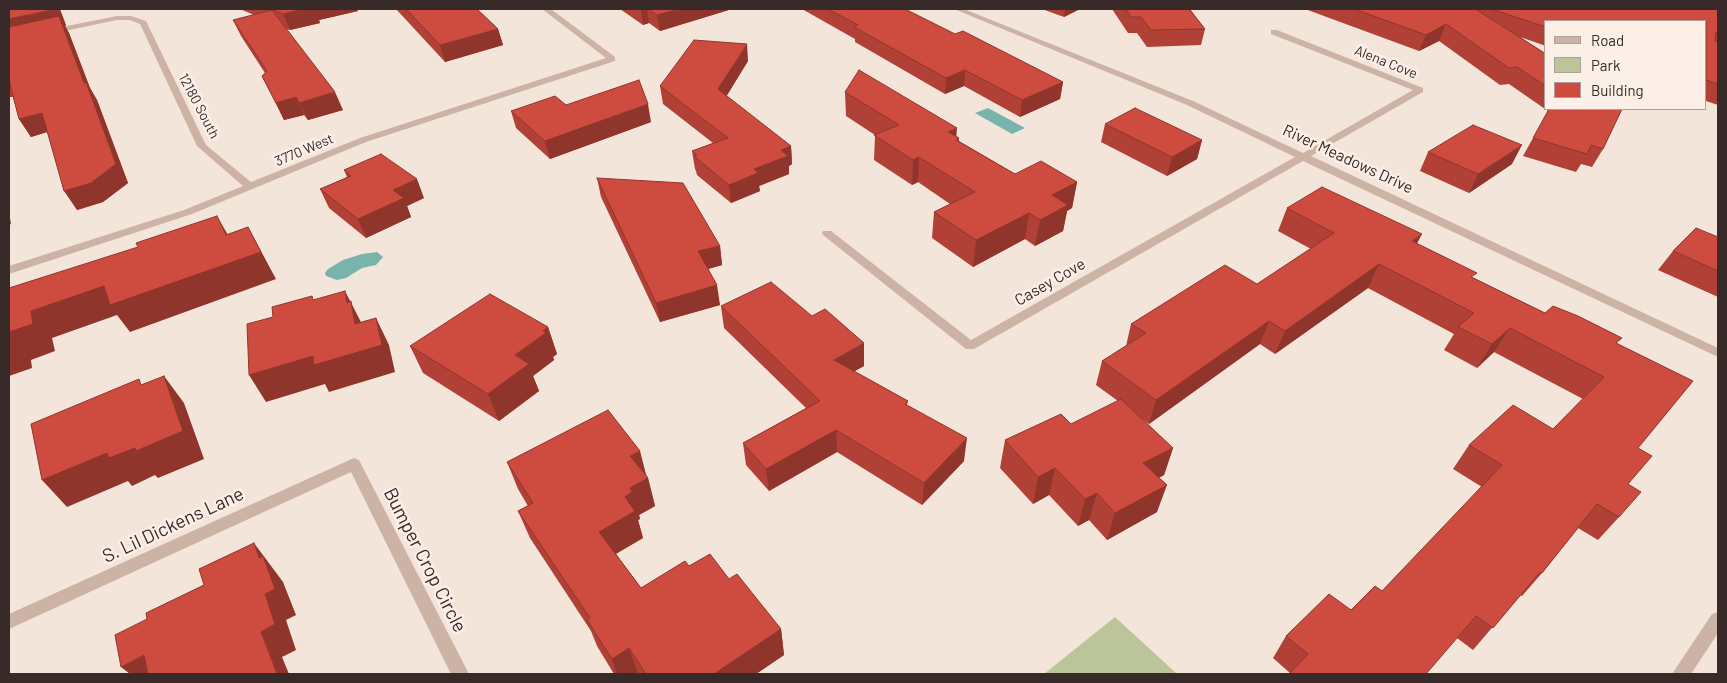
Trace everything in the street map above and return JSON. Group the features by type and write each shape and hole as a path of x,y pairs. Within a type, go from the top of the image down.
{"street":[{"name":"3770 West","path":"9,270 188,212 363,140 612,59 546,9"},
{"name":"River Meadows Drive","path":"958,9 1190,103 1718,354"},
{"name":"12180 South","path":"44,34 117,18 131,18 142,23 202,146 251,186"},
{"name":"Alena Cove","path":"1274,32 1420,90 1304,156"},
{"name":"Casey Cove","path":"827,233 970,346 1304,156"},
{"name":"S. Lil Dickens Lane","path":"9,622 354,464"},
{"name":"Bumper Crop Circle","path":"354,464 460,674"},
{"path":"1681,674 1718,619"}],"green space":[{"path":"1115,617 1177,674 1044,674"}],"water":[{"path":"988,108 1025,128 1012,134 975,113"},
{"path":"377,252 383,257 376,265 362,268 346,278 337,280 326,276 325,273 328,269 343,260"}],"building":[{"path":"9,9 56,9 9,19"},
{"path":"271,9 304,9 283,14"},
{"path":"406,9 477,9 498,29 440,45"},
{"path":"648,9 680,9 657,15"},
{"path":"828,9 905,9 955,34 963,31 1063,82 1022,100 965,70 946,78 854,27 858,25"},
{"path":"1126,9 1189,9 1205,29 1151,30 1141,17 1131,17"},
{"path":"1354,9 1477,9 1544,53 1544,85 1517,67 1509,68 1446,24 1426,35"},
{"path":"1491,9 1718,9 1718,33 1716,32 1715,41 1718,41 1718,84 1707,80 1707,20 1544,20 1544,26"},
{"path":"272,10 335,92 299,103 296,97 276,103 262,76 267,71 233,20"},
{"path":"59,16 116,164 91,183 64,191 42,113 19,119 9,80 9,27"},
{"path":"694,40 747,44 718,89 791,146 781,150 788,156 754,169 758,173 729,185 694,156 697,155 692,151 728,138 660,86"},
{"path":"859,70 957,128 948,132 959,138 956,140 1015,174 1041,161 1077,182 1052,195 1068,205 1040,220 1029,213 976,240 934,212 975,192 919,157 913,160 874,135 899,125 845,92"},
{"path":"639,80 648,104 545,141 511,111 555,96 566,105"},
{"path":"1135,108 1202,140 1172,157 1105,124"},
{"path":"1548,110 1622,110 1603,149 1591,145 1587,154 1533,138"},
{"path":"1473,125 1522,145 1478,174 1428,152"},
{"path":"381,154 417,179 393,190 404,198 358,219 320,189 351,176 344,170"},
{"path":"597,178 683,183 720,246 698,251 717,285 656,303"},
{"path":"1322,187 1422,234 1412,241 1477,273 1471,277 1545,313 1553,306 1578,316 1622,338 1616,343 1693,381 1638,448 1652,456 1628,484 1641,492 1619,517 1597,504 1542,573 1540,572 1493,628 1476,616 1426,674 1289,674 1308,654 1286,636 1329,594 1351,610 1375,586 1382,591 1502,465 1469,445 1513,405 1553,429 1604,377 1510,328 1492,344 1458,327 1474,313 1379,264 1285,331 1269,321 1156,400 1102,361 1146,333 1131,324 1225,265 1257,284 1334,233 1287,208"},
{"path":"217,216 226,235 248,227 261,252 110,305 104,286 31,311 33,324 9,332 9,288 138,247 136,243"},
{"path":"1696,228 1718,237 1718,271 1673,251"},
{"path":"771,282 812,316 825,309 864,343 834,360 908,401 905,404 967,438 924,483 836,430 766,469 743,443 820,401 721,306"},
{"path":"345,291 347,303 351,301 355,324 376,318 382,345 314,365 313,356 249,375 247,324 273,317 272,307 312,296 313,300"},
{"path":"490,294 548,327 543,331 546,333 515,355 529,364 488,394 410,346"},
{"path":"164,376 183,431 136,451 135,448 109,458 107,453 42,480 31,424 139,379 141,385"},
{"path":"1121,399 1173,448 1143,463 1167,485 1115,513 1097,493 1085,499 1055,468 1038,477 1005,440 1061,414 1071,424"},
{"path":"608,410 640,451 630,456 648,478 630,488 632,492 625,497 635,511 599,532 641,588 685,561 689,566 710,554 729,579 737,574 781,629 714,674 646,674 629,648 612,659 587,620 590,618 518,511 533,503 507,462"},
{"path":"254,543 259,558 263,556 275,589 265,594 275,624 261,632 277,674 148,674 144,655 121,667 115,635 147,619 146,613 204,585 199,569"}]}
